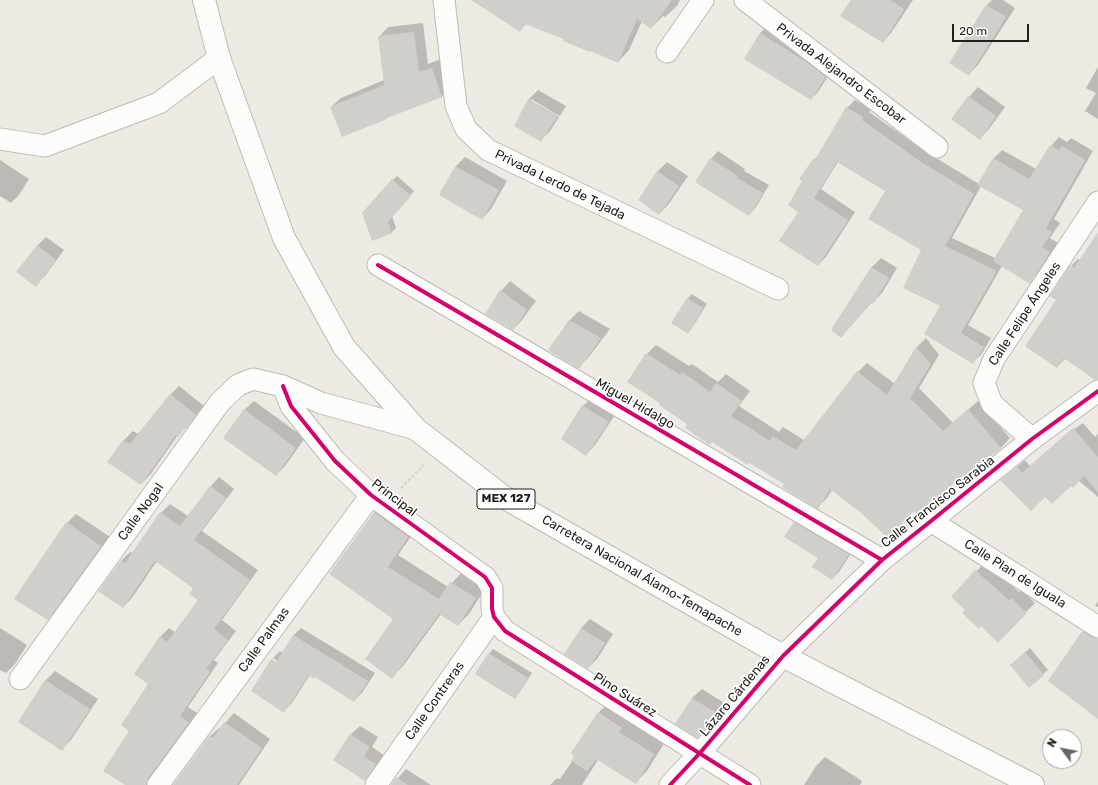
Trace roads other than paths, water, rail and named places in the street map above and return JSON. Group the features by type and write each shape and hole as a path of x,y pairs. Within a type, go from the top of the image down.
{"main road":[{"name":"Carretera Nacional Álamo-Temapache","path":"204,0 219,58 284,238 344,346 416,429 505,498 783,656 1032,785"}],"street":[{"name":"Privada Lerdo de Tejada","path":"444,0 456,106 466,129 488,150 778,289"},
{"path":"667,52 703,0"},
{"name":"Privada Alejandro Escobar","path":"745,0 937,147"},
{"path":"0,139 45,146 159,103 219,58"},
{"name":"Calle Felipe Ángeles","path":"1032,439 992,404 984,383 994,358 1098,202"},
{"name":"Miguel Hidalgo","path":"378,265 882,560"},
{"name":"Calle Nogal","path":"20,679 220,402 238,385 253,379 283,386 320,403 416,429"},
{"name":"Principal","path":"283,386 291,406 334,461 378,500 485,577 492,588 492,609 494,617"},
{"name":"Calle Francisco Sarabia","path":"783,656 882,560 1032,439 1098,391"},
{"name":"Calle Palmas","path":"158,785 378,500"},
{"name":"Calle Plan de Iguala","path":"931,522 1098,627"},
{"name":"Pino Suárez","path":"494,617 505,631 750,785"},
{"name":"Calle Contreras","path":"376,785 494,617"},
{"name":"Lázaro Cárdenas","path":"670,785 699,754 783,656"}]}
